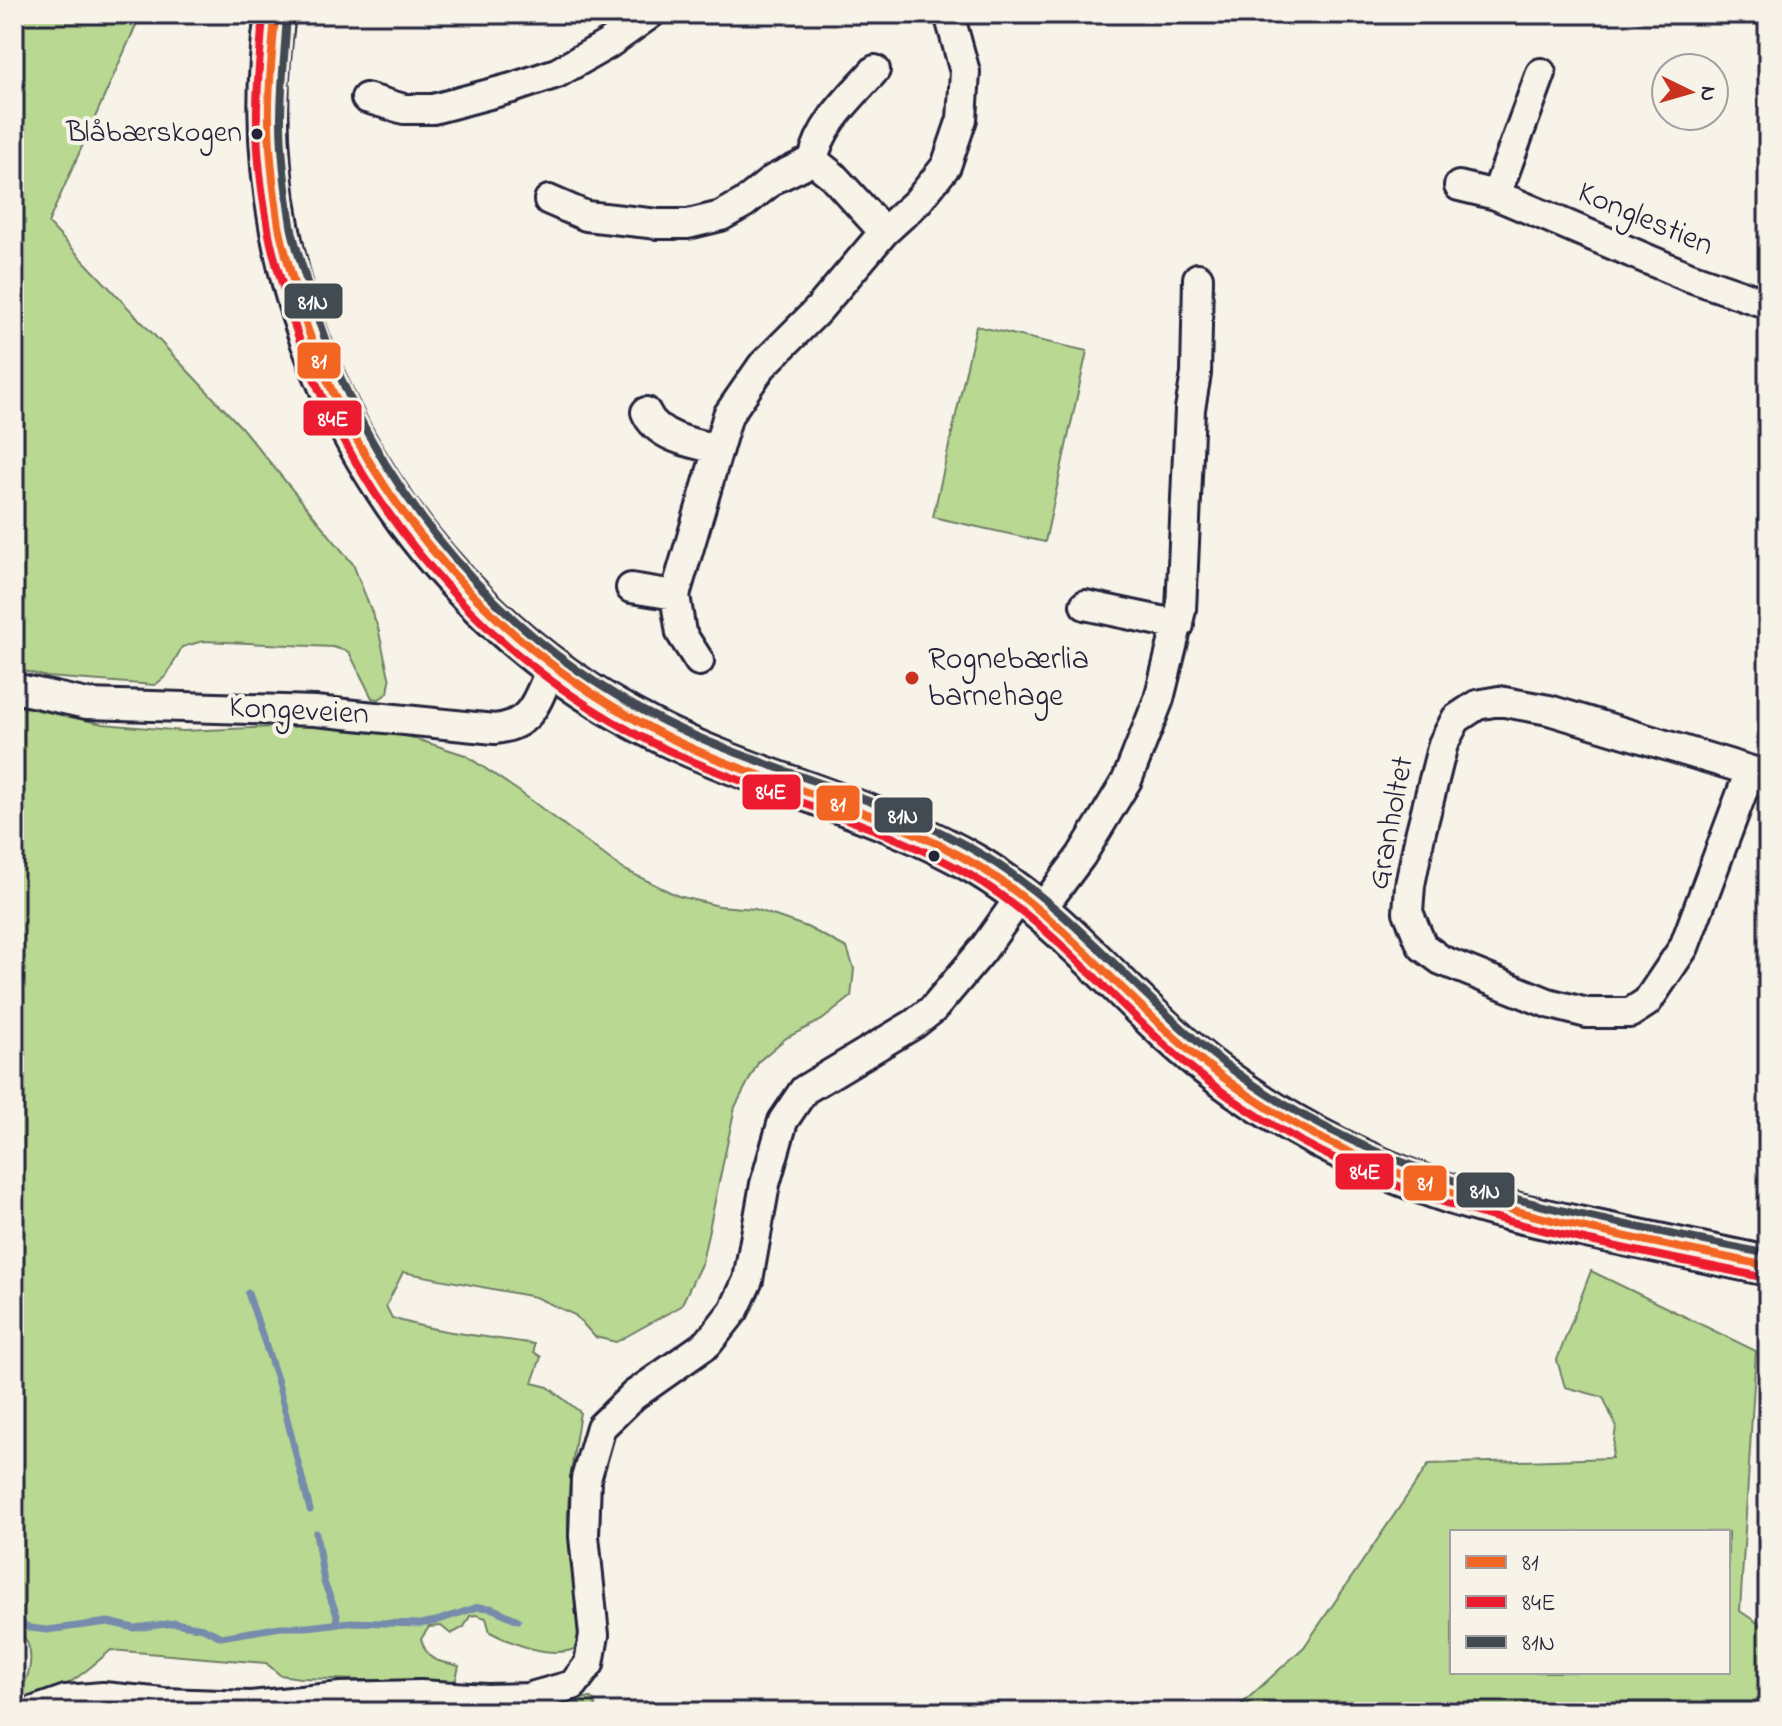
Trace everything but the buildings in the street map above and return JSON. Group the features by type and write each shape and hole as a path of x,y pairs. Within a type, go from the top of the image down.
{"main road":[{"path":"275,14 269,103 277,214 290,282 303,323 331,394 367,463 433,556 486,612 552,667 652,730 913,833 975,865 1031,904 1143,1011 1216,1073 1289,1121 1367,1162 1434,1189 1512,1212 1768,1266"}],"street":[{"path":"366,98 404,109 433,109 512,88 557,73 608,44 650,14"},
{"path":"699,661 681,633 675,595 728,415 762,366 818,310 884,232 918,201 946,166 962,119 965,72 949,14"},
{"path":"813,160 817,143 831,118 875,70"},
{"path":"1496,195 1541,73"},
{"path":"813,160 833,176 884,232"},
{"path":"549,200 586,216 688,224 721,216 744,203 774,179 813,160"},
{"name":"Konglestien","path":"1459,186 1496,195 1687,276 1768,304"},
{"path":"32,1712 66,1700 103,1697 251,1706 389,1695 527,1698 573,1685 589,1664 594,1635 584,1536 586,1479 601,1427 634,1395 708,1343 734,1310 748,1280 765,1184 783,1121 804,1090 914,1024 933,1009 982,951 1081,856 1127,780 1159,699 1179,625 1190,409 1196,374 1198,278"},
{"path":"646,412 650,422 663,431 718,449"},
{"path":"631,588 675,595"},
{"path":"1085,605 1179,625"},
{"name":"Kongeveien","path":"14,688 87,704 315,711 495,729 519,724 527,716 552,667"},
{"name":"Granholtet","path":"1499,701 1549,710 1759,773 1684,947 1647,1002 1630,1013 1587,1013 1548,1003 1441,960 1422,946 1408,912 1420,835 1443,744 1456,719 1477,705 1499,701"}],"green space":[{"path":"14,14 141,14 48,223 241,427 353,564 378,628 390,681 388,693 379,699 372,698 349,652 333,647 203,641 182,647 166,676 155,685 47,677 14,668"},
{"path":"976,326 1087,351 1045,542 933,517"},
{"path":"14,705 103,724 183,731 345,724 410,737 465,755 623,869 678,896 719,906 755,909 807,927 847,948 854,969 851,997 822,1020 786,1038 759,1061 735,1107 702,1262 681,1306 616,1342 595,1337 575,1315 535,1297 403,1272 386,1306 392,1318 409,1323 534,1344 534,1352 541,1357 532,1383 548,1387 580,1412 568,1526 572,1573 585,1633 580,1647 558,1652 522,1646 490,1632 486,1618 476,1615 470,1616 464,1627 451,1634 441,1626 429,1627 421,1639 431,1657 459,1666 456,1679 450,1683 300,1678 280,1675 266,1663 111,1650 71,1682 49,1694 24,1700 19,1692 30,1667 30,1658 26,1641 14,1628"},
{"path":"1591,1271 1756,1351 1740,1611 1768,1630 1768,1712 1233,1712 1304,1647 1429,1464 1612,1458 1616,1426 1603,1397 1565,1387 1557,1360"},
{"path":"591,1698 595,1703 596,1712 385,1712 404,1706 553,1708"}],"waterway":[{"path":"248,1293 277,1379 310,1510"},
{"path":"316,1533 324,1582 337,1615 336,1623"},
{"path":"14,1620 30,1628 47,1630 108,1622 134,1628 175,1623 203,1628 221,1637 281,1627 350,1622 420,1624 478,1607 491,1608 518,1620"}],"transit line":[{"name":"84E","path":"263,14 257,108 262,188 273,252 307,361 338,430 376,495 420,556 471,611 527,662 588,706 653,743 732,777 893,837 970,875 1035,922 1152,1033 1213,1085 1277,1128 1342,1162 1409,1190 1478,1213 1766,1278"},
{"name":"81","path":"275,14 269,107 274,187 285,250 318,358 349,425 386,488 429,546 478,600 532,649 591,692 654,730 734,766 899,827 978,866 1043,913 1159,1023 1220,1075 1283,1117 1348,1152 1482,1202 1768,1266"},
{"name":"81N","path":"287,15 281,120 286,186 294,238 328,346 358,414 394,478 437,538 486,593 541,642 601,685 665,722 745,756 909,817 986,857 1050,904 1165,1013 1225,1064 1287,1106 1351,1140 1417,1168 1554,1209 1768,1254"}],"place":[{"name":"Blåbærskogen","path":"257,134"},
{"name":"Rognebærlia barnehage","path":"912,678"}]}
